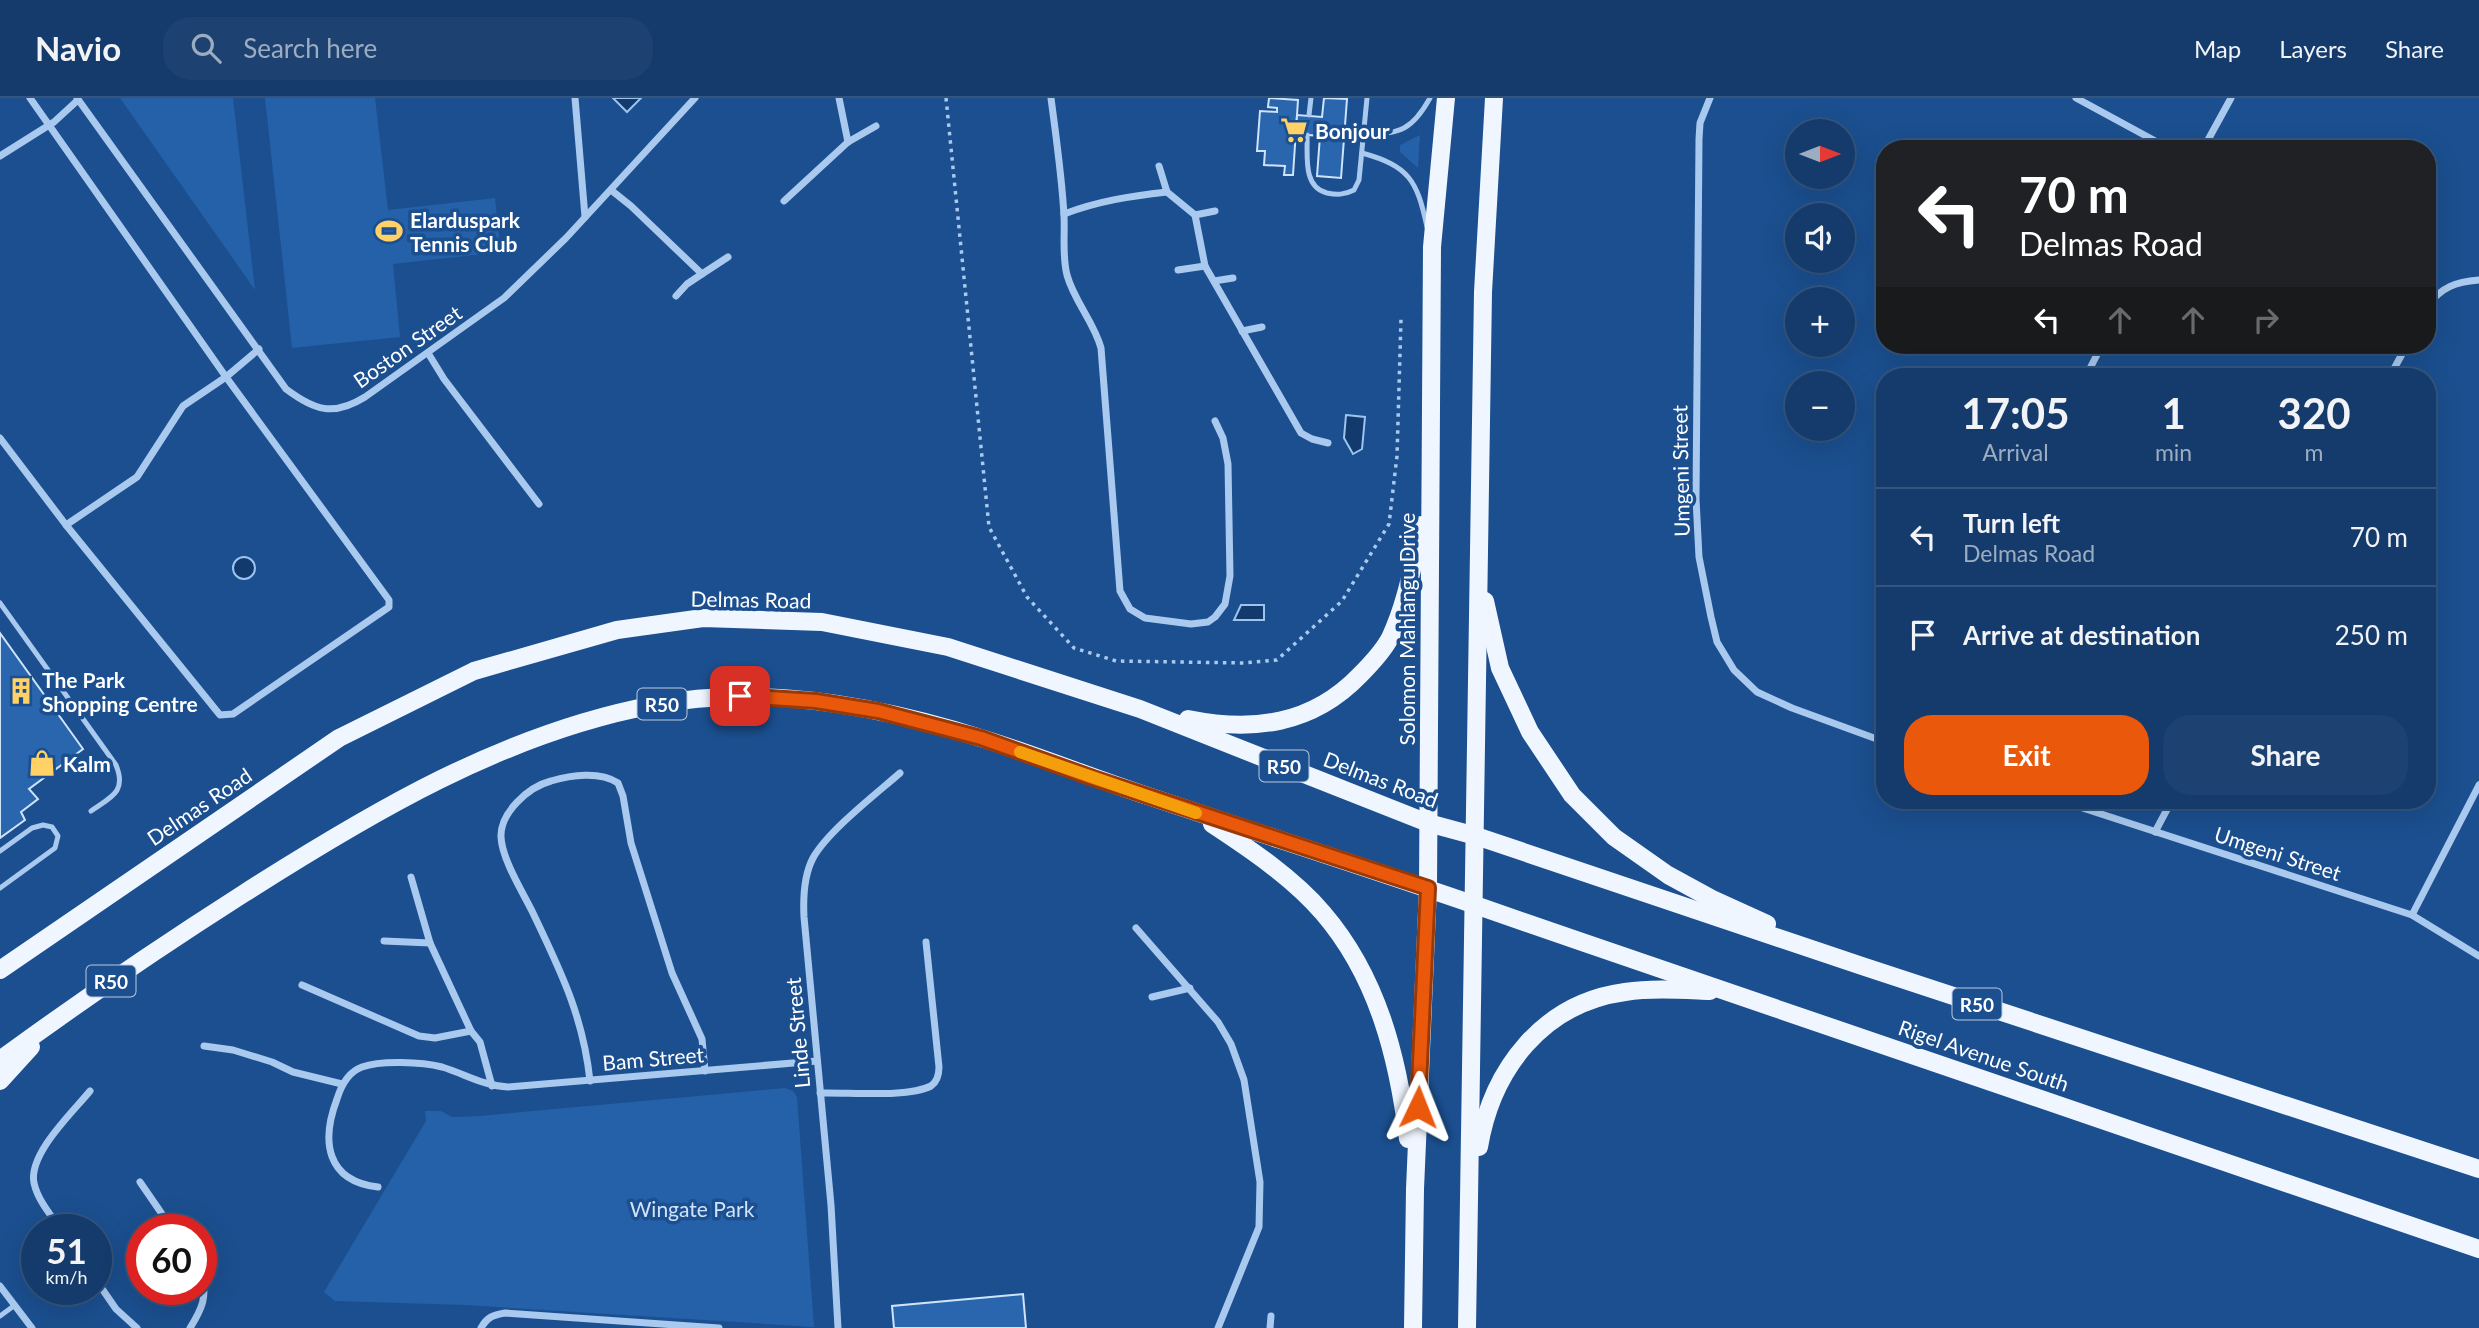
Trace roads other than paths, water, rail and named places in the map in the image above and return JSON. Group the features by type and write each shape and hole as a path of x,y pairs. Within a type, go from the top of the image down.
{"main road":[{"name":"Solomon Mahlangu Drive","path":"1413,1328 1415,1189 1428,888 1432,247 1446,98"},
{"path":"1467,1328 1483,292 1494,98"},
{"path":"1140,709 1217,725 1271,723 1317,708 1348,688 1389,640 1405,600 1429,494"},
{"path":"1478,574 1500,668 1530,733 1572,795 1614,837 1668,875 1712,899 1862,966"},
{"name":"Delmas Road","path":"5,965 339,738 474,671 617,630 703,618 822,622 948,647 1140,709 1428,823 1476,836"},
{"name":"R50","path":"0,1060 172,940 295,861 421,788 541,734 656,704 740,696 816,701 878,711 981,738 1474,905"},
{"path":"1194,812 1247,847 1293,885 1323,912 1349,947 1370,986 1388,1035 1400,1081 1415,1189"},
{"name":"R50","path":"1476,836 2479,1169"},
{"name":"Rigel Avenue South","path":"1474,905 2479,1249"},
{"path":"1469,1208 1482,1126 1496,1087 1518,1051 1564,1012 1597,998 1625,992 1728,991"},
{"path":"0,1081 51,1023"}],"street":[{"path":"0,438 66,525 220,715 233,714 385,612 390,605 30,98"},
{"path":"575,98 585,217"},
{"name":"Boston Street","path":"78,99 286,388 314,408 328,409 356,402 504,298 611,190 695,98"},
{"path":"839,98 848,142"},
{"path":"1051,98 1067,277 1101,348 1120,590 1130,609 1145,618 1199,623 1215,617 1225,604 1230,576 1228,464 1223,438 1215,421"},
{"name":"Umgeni Street","path":"1710,98 1700,123 1699,139 1696,499 1699,557 1717,642 1734,670 1757,692 1792,708 1876,739"},
{"path":"2076,98 2153,140"},
{"path":"2208,140 2231,98"},
{"path":"0,156 63,116 78,99"},
{"path":"784,201 848,142 876,126"},
{"path":"1159,166 1167,192 1195,215 1205,266 1301,433 1328,443"},
{"path":"611,190 702,274"},
{"path":"1063,214 1092,203 1119,197 1167,192"},
{"path":"1195,215 1214,211"},
{"path":"676,296 687,284 729,257"},
{"path":"1178,270 1205,266"},
{"path":"1214,281 1233,278"},
{"path":"2436,294 2450,285 2479,280"},
{"path":"1242,331 1262,327"},
{"path":"66,525 136,477 149,462 183,406 226,377 259,349"},
{"path":"428,353 444,379 539,504"},
{"name":"Linde Street","path":"838,1328 831,1205 803,899 807,875 823,844 900,773"},
{"path":"590,1082 577,1012 509,862 501,838 502,824 507,815 527,794 548,781 576,776 600,776 618,783 623,796 631,843 671,973 702,1039 705,1071"},
{"path":"2412,915 2479,785"},
{"name":"Umgeni Street","path":"2085,809 2412,915 2479,956"},
{"path":"2155,832 2167,809"},
{"path":"411,877 430,943 471,1031 480,1042 492,1086"},
{"path":"1136,928 1218,1022 1241,1066 1260,1182 1259,1227 1256,1240 1218,1328"},
{"path":"384,941 430,943"},
{"path":"820,1093 898,1093 931,1086 937,1080 939,1066 926,942"},
{"path":"302,985 419,1036 435,1038 471,1031"},
{"path":"1152,998 1190,988"},
{"path":"204,1046 233,1050 293,1072 342,1084"},
{"name":"Bam Street","path":"492,1086 590,1082 817,1061"},
{"path":"377,1186 361,1185 348,1178 328,1149 329,1124 342,1084 352,1072 361,1067 397,1063 440,1067 492,1086"},
{"path":"50,1214 40,1200 33,1174 40,1153 90,1090"},
{"path":"140,1182 162,1214"},
{"path":"0,1286 32,1328"},
{"path":"112,1303 137,1328"},
{"path":"191,1328 203,1305"},
{"path":"481,1328 493,1315 505,1313 646,1326 718,1328"},
{"path":"1270,1328 1271,1316"},
{"path":"573,1328 575,1318"}],"lane":[{"path":"1309,116 1311,98"},
{"path":"1307,135 1311,182 1321,191 1337,195 1354,190 1359,180 1367,98"},
{"path":"1364,136 1400,132 1423,112 1430,98"},
{"path":"1362,153 1391,162 1402,169 1413,182 1424,212 1432,247"},
{"path":"0,603 116,765 121,777 120,785 115,794 91,811"},
{"path":"0,851 32,828 43,825 52,827 58,836 58,844 51,851 0,888"},
{"path":"0,1316 15,1305"}],"place":[{"name":"Bonjour","path":"1294,130"},
{"name":"Elarduspark Tennis Club","path":"389,231"},
{"name":"The Park Shopping Centre","path":"21,691"},
{"name":"Kalm","path":"42,763"}],"park label":[{"name":"Wingate Park","path":"692,1208"}]}
